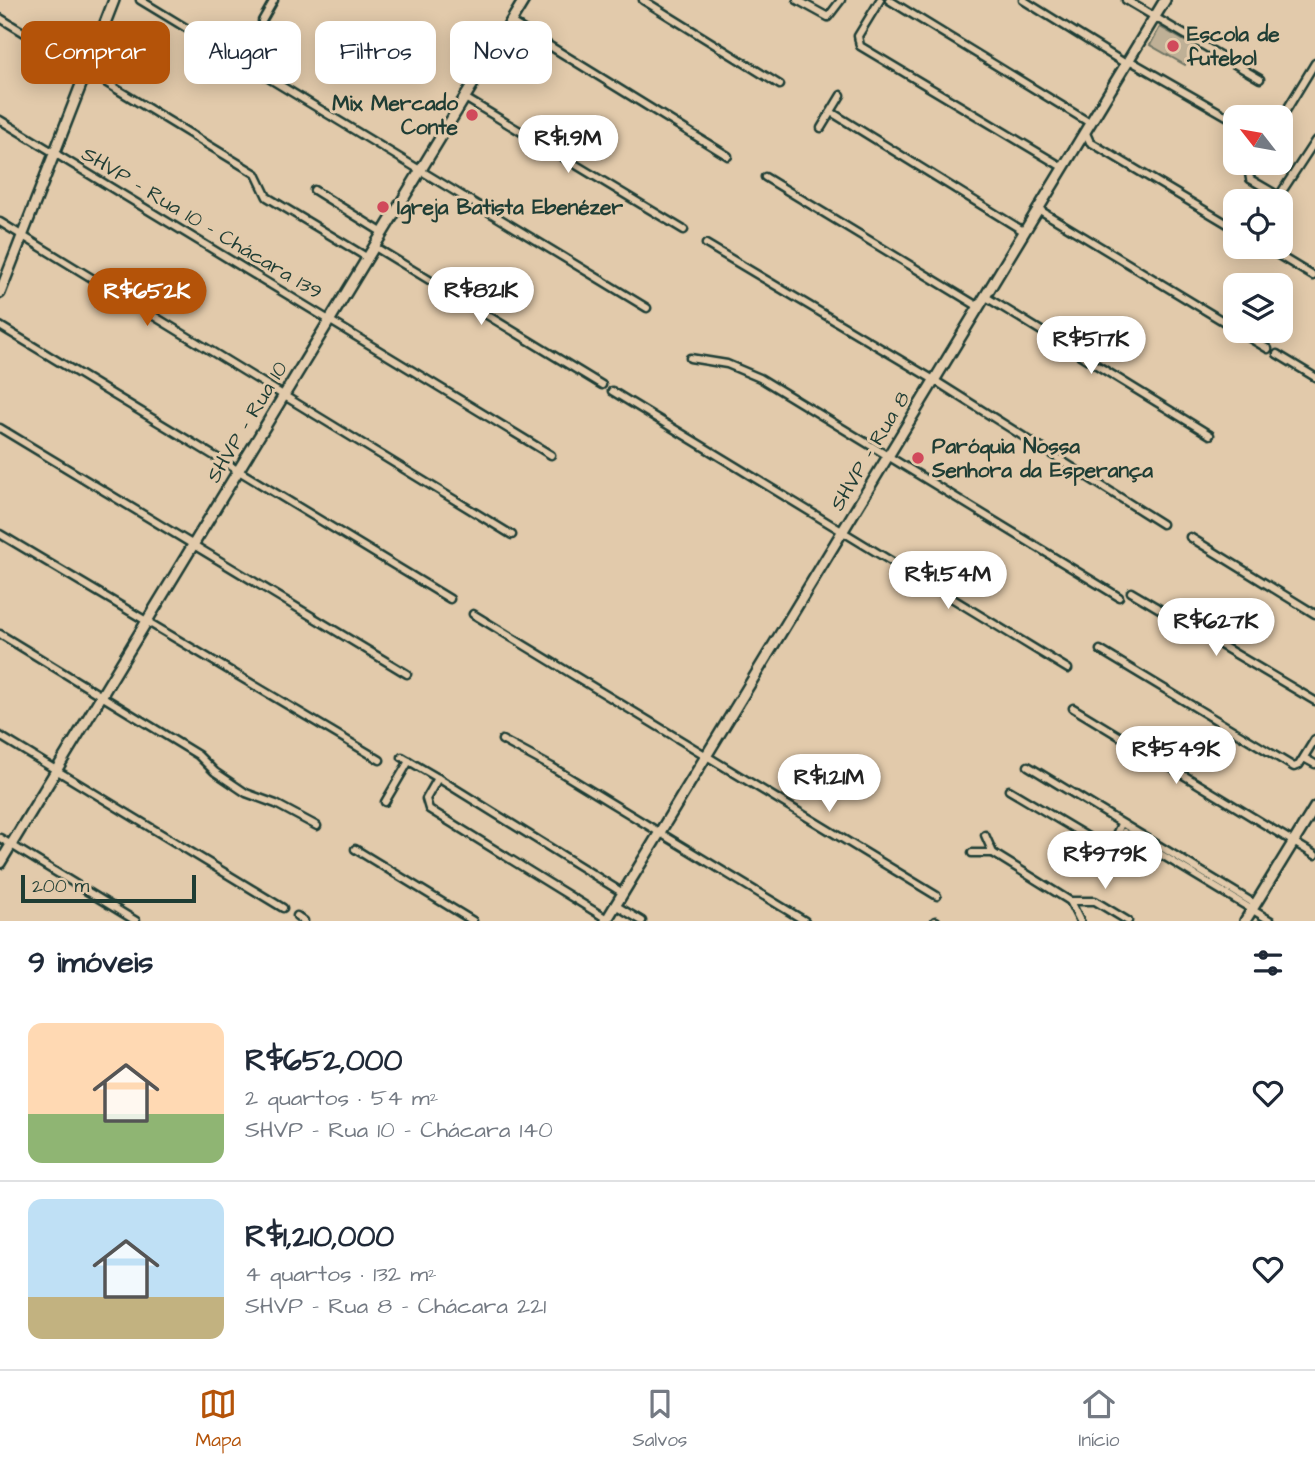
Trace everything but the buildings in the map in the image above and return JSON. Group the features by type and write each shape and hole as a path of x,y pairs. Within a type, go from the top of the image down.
{"street":[{"path":"106,21 114,0"},
{"path":"140,0 647,308"},
{"path":"262,21 274,0"},
{"name":"SHVP - Rua 10","path":"512,21 524,0"},
{"path":"643,0 780,85"},
{"path":"797,0 828,17 841,0"},
{"path":"880,0 858,36 860,46 1064,168"},
{"path":"889,0 1088,127 1090,142 1223,221"},
{"path":"1023,0 1223,114"},
{"path":"1126,0 1260,79"},
{"name":"SHVP - Rua 8","path":"606,920 1165,0"},
{"path":"0,18 21,31"},
{"path":"552,47 728,156"},
{"path":"1290,105 1315,63"},
{"path":"0,293 83,84"},
{"path":"107,84 256,174 267,197 368,258"},
{"name":"SHVP - Rua 10","path":"0,863 473,84"},
{"path":"821,128 841,95"},
{"path":"465,98 684,230"},
{"path":"831,112 1025,232"},
{"name":"SHVP - Rua 10 - Chácara 139","path":"0,120 551,455"},
{"path":"1293,175 1315,141"},
{"path":"1249,175 1250,179 1279,196 1293,175"},
{"path":"765,177 979,307"},
{"path":"314,190 383,233"},
{"path":"1038,209 1223,321"},
{"path":"0,222 512,535"},
{"path":"706,244 934,380 1162,524"},
{"path":"375,247 602,384"},
{"path":"1285,259 1313,276"},
{"path":"986,297 1210,435"},
{"path":"0,326 450,599"},
{"path":"1258,343 1268,349"},
{"path":"1278,354 1315,377"},
{"path":"690,358 727,364 760,378 1119,597"},
{"path":"612,391 1069,669"},
{"path":"0,428 407,674"},
{"path":"0,534 380,760"},
{"path":"1190,537 1315,614"},
{"path":"1131,592 1315,701"},
{"path":"473,614 937,896"},
{"path":"0,634 201,757 215,772 246,793 276,804 317,826"},
{"path":"1100,650 1294,767 1304,758 1315,739"},
{"path":"1073,708 1315,855"},
{"path":"0,736 283,908"},
{"path":"502,740 805,921"},
{"path":"402,757 623,893"},
{"path":"1304,758 1315,764"},
{"path":"385,802 409,761"},
{"path":"1028,766 1122,828 1253,906 1271,921"},
{"path":"438,778 425,803 429,809 606,920"},
{"path":"1009,790 1103,846 1111,845 1122,828"},
{"path":"1245,921 1314,809"},
{"path":"985,835 993,853"},
{"path":"0,838 136,921"},
{"path":"355,849 473,921"},
{"path":"972,853 993,853 1070,901 1080,921"},
{"path":"1070,901 1095,901 1128,921"},
{"path":"615,905 642,921"},
{"path":"296,916 304,921"}],"shaded area":[{"name":"Escola de futebol","path":"1160,27 1195,47 1185,65 1150,45"}],"place":[{"name":"Escola de futebol","path":"1173,46"},
{"name":"Mix Mercado Conte","path":"472,115"},
{"name":"Igreja Batista Ebenézer","path":"383,207"},
{"name":"Paróquia Nossa Senhora da Esperança","path":"918,458"}]}
